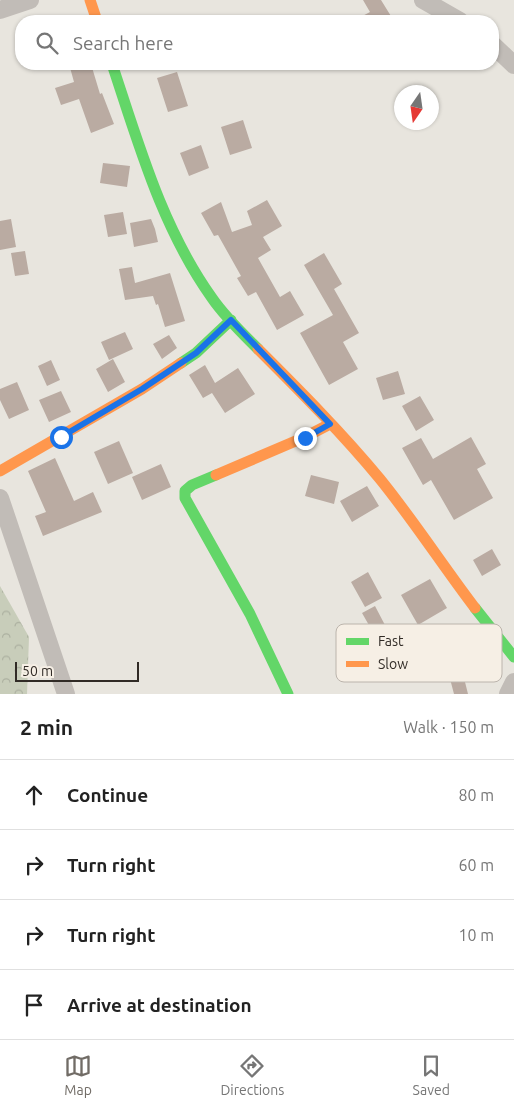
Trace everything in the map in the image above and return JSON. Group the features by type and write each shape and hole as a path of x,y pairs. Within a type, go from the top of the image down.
{"street":[{"path":"0,10 30,0"},
{"path":"90,0 95,15"},
{"path":"423,0 449,15"},
{"path":"499,51 514,65"},
{"path":"114,70 155,190 171,229 213,300 330,424 394,497 487,624"},
{"path":"0,470 142,389 196,353 231,320"},
{"path":"288,694 250,614 185,498 185,491 192,485 305,438 330,424"},
{"path":"0,498 66,694"},
{"path":"502,643 514,657"},
{"path":"508,694 514,682"}],"green space":[{"path":"0,586 29,637 27,694 0,694"}],"building":[{"path":"363,0 381,0 390,15 364,15 370,12"},
{"path":"71,70 93,70 100,94 102,93 114,124 91,133 79,99 61,105 55,88 74,82"},
{"path":"177,72 188,106 168,112 157,78"},
{"path":"243,120 252,148 230,155 221,127"},
{"path":"201,145 209,168 189,176 180,153"},
{"path":"103,163 130,166 127,187 100,183"},
{"path":"267,200 282,226 263,237 271,250 258,258 280,297 290,291 304,315 277,330 256,292 248,296 237,278 241,276 218,235 214,236 201,213 221,202 232,232 252,225 247,211"},
{"path":"123,212 127,234 108,237 104,215"},
{"path":"11,219 16,247 0,250 0,221"},
{"path":"151,219 158,242 134,247 130,223"},
{"path":"25,251 29,274 15,276 11,253"},
{"path":"324,253 342,284 334,289 359,333 343,342 358,369 329,385 300,333 333,315 304,265"},
{"path":"132,267 135,283 170,273 185,321 165,327 158,304 156,305 153,296 125,300 119,269"},
{"path":"125,332 133,349 109,360 101,342"},
{"path":"169,335 177,348 162,359 153,344"},
{"path":"113,359 125,382 108,392 96,369"},
{"path":"51,360 60,380 47,386 38,366"},
{"path":"205,365 215,383 238,368 255,394 225,413 212,393 203,398 189,375"},
{"path":"398,371 405,394 383,400 376,378"},
{"path":"17,382 29,410 9,419 0,400 0,389"},
{"path":"61,391 71,412 49,422 39,400"},
{"path":"420,396 434,420 416,431 402,406"},
{"path":"471,437 486,464 477,469 493,498 454,520 431,480 423,485 402,448 421,438 433,459"},
{"path":"119,441 133,473 108,484 94,452"},
{"path":"55,458 74,501 93,492 102,512 43,536 35,516 46,512 28,471"},
{"path":"161,464 171,487 142,500 132,477"},
{"path":"311,475 339,482 334,504 305,496"},
{"path":"367,486 379,506 352,522 340,501"},
{"path":"492,549 501,565 482,576 473,560"},
{"path":"368,572 382,598 365,607 351,582"},
{"path":"430,579 447,608 417,624 401,595"},
{"path":"375,606 384,624 368,624 362,613"},
{"path":"451,682 465,682 468,694 454,694"}],"traffic: fast":[{"path":"114,70 153,185 179,243 194,271 217,305 258,349"},
{"path":"181,363 196,353 231,320"},
{"path":"216,475 192,485 185,491 185,498 250,614 288,694"},
{"path":"475,608 488,624"},
{"path":"502,642 514,657"}],"traffic: slow":[{"path":"90,0 95,15"},
{"path":"258,349 305,396 366,462 405,511 475,608"},
{"path":"0,471 142,389 181,363"},
{"path":"216,475 305,437 330,424"}],"route":[{"path":"61,437 142,389 196,353 231,320 330,424 305,438"}]}
